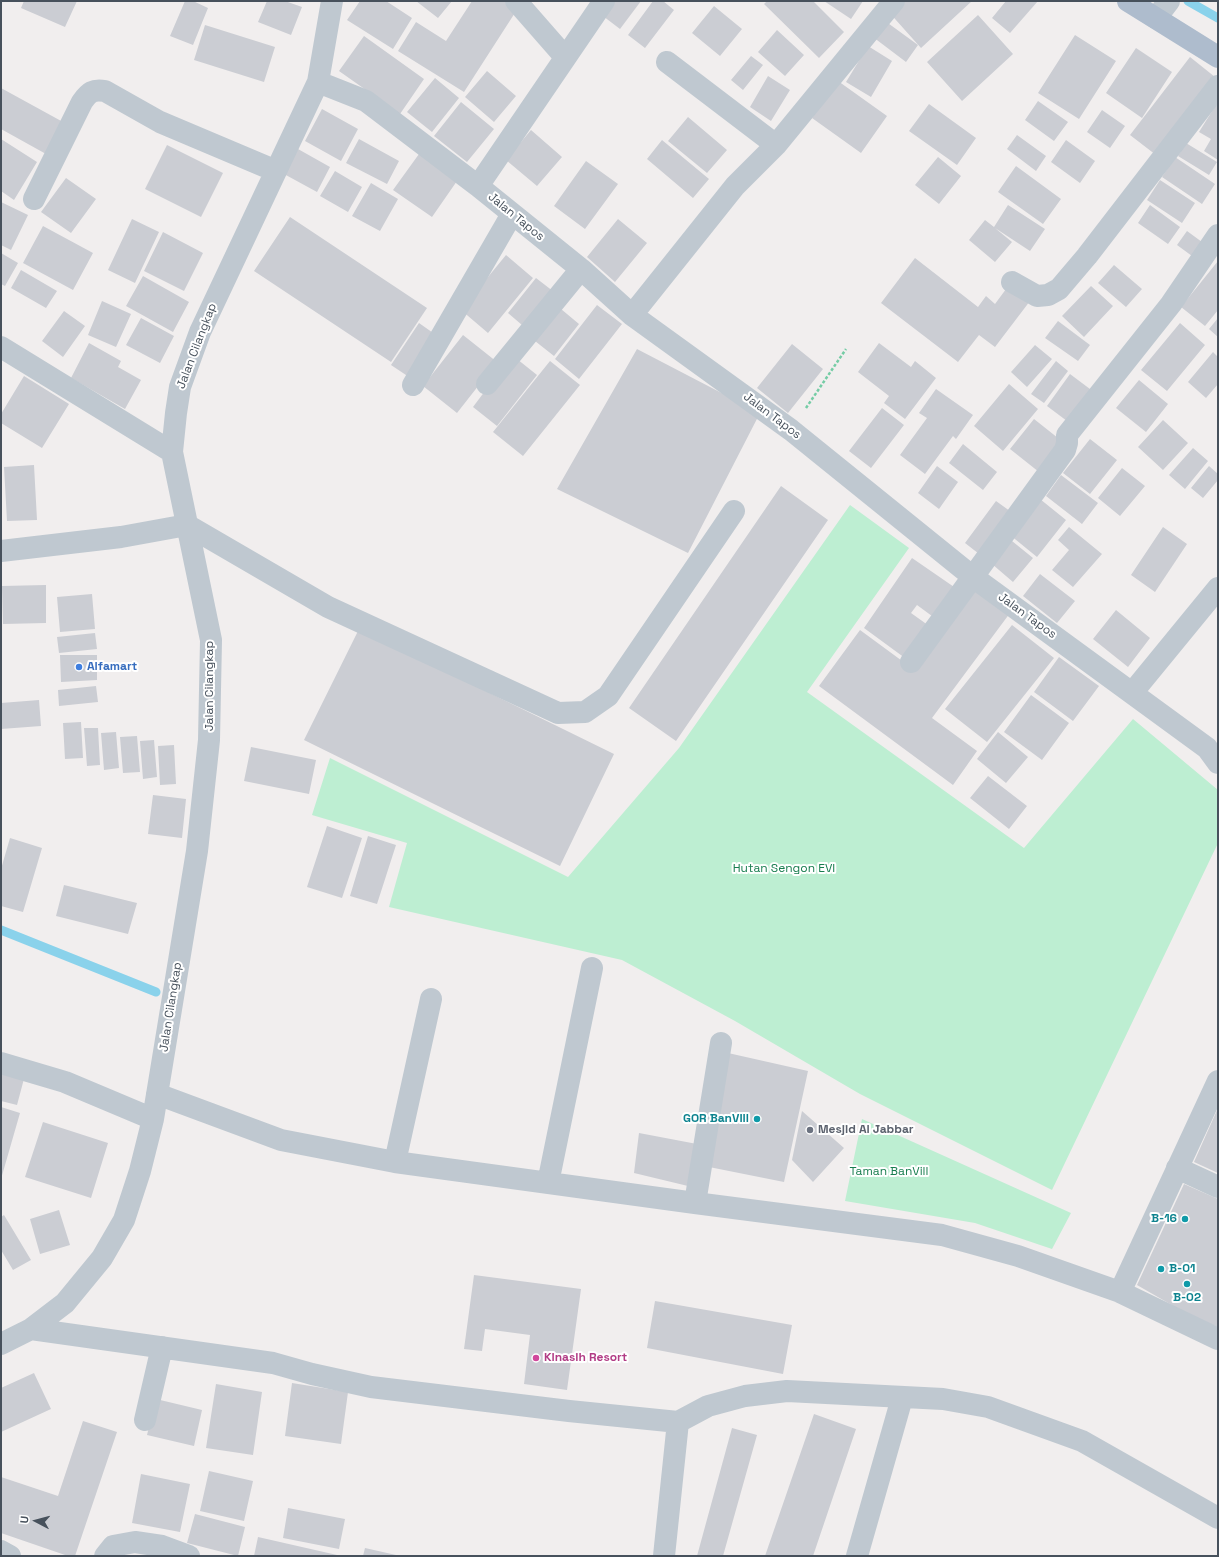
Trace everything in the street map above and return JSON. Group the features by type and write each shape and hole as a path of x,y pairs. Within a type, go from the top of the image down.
{"main road":[{"path":"1133,2 1164,7 1218,57"}],"street":[{"name":"Jalan Cilangkap","path":"1,1344 31,1328 65,1303 102,1258 124,1220 140,1171 154,1119 197,851 209,740 211,640 172,452 180,387 200,332 318,82 332,1"},
{"path":"516,1 565,57"},
{"path":"478,186 604,1"},
{"path":"632,315 735,186 776,145 894,1"},
{"path":"667,62 776,145"},
{"name":"Jalan Tapos","path":"318,82 366,101 478,186 581,269 632,315 791,430 973,577 1206,748 1218,763"},
{"path":"1012,282 1037,296 1048,295 1059,290 1218,86"},
{"path":"34,199 82,102 89,92 97,90 105,91 160,122 276,171"},
{"path":"413,385 512,214"},
{"path":"911,662 1065,450 1067,435 1171,304 1218,235"},
{"path":"487,384 581,269"},
{"path":"1,347 172,452"},
{"path":"1,552 121,537 187,525 328,607 558,714 585,712 608,696 734,511"},
{"path":"1132,693 1218,588"},
{"path":"548,1183 592,968"},
{"path":"395,1162 431,999"},
{"path":"695,1203 721,1043"},
{"path":"1,1063 65,1082 154,1119"},
{"path":"1120,1292 1218,1081"},
{"path":"157,1094 281,1140 395,1162 942,1235 1018,1256 1120,1292 1218,1339"},
{"path":"1178,1168 1218,1187"},
{"path":"31,1328 273,1363 312,1374 371,1387 569,1411 678,1422 708,1406 745,1396 787,1391 943,1399 988,1407 1082,1441 1218,1518"},
{"path":"145,1420 162,1347"},
{"path":"857,1556 902,1398"},
{"path":"664,1556 678,1422"},
{"path":"105,1556 113,1546 135,1542 162,1546 189,1556"},
{"path":"1,1551 10,1556"}],"path":[{"path":"791,430 846,349"}],"green space":[{"name":"Hutan Sengon EVI","path":"850,505 909,548 807,692 1024,848 1133,719 1218,790 1218,843 1052,1190 860,1094 735,1021 622,960 389,907 407,843 312,815 330,758 568,877 679,748"},
{"name":"Taman BanVill","path":"862,1119 1071,1213 1052,1249 975,1223 845,1201"}],"building":[{"path":"24,1 77,1 65,27 21,8"},
{"path":"185,1 193,1 208,8 193,45 170,36"},
{"path":"267,1 285,1 302,7 291,35 258,22"},
{"path":"360,1 386,1 412,18 393,49 347,20"},
{"path":"416,1 452,1 438,18"},
{"path":"472,1 513,1 520,5 464,92 398,51 416,22 446,41"},
{"path":"608,1 641,1 620,29 599,13"},
{"path":"653,1 663,1 674,10 645,48 628,35"},
{"path":"767,1 813,1 844,32 819,58 764,4"},
{"path":"824,1 863,1 851,19"},
{"path":"897,1 972,1 921,48 887,10"},
{"path":"1006,1 1038,1 1010,33 992,18"},
{"path":"714,6 742,29 720,56 692,33"},
{"path":"978,15 1013,54 962,101 927,62"},
{"path":"881,18 918,45 906,62 869,34"},
{"path":"205,25 275,47 264,82 194,60"},
{"path":"777,30 804,55 785,76 758,52"},
{"path":"1075,35 1116,61 1079,119 1038,93"},
{"path":"364,36 424,79 400,114 339,71"},
{"path":"868,46 892,61 871,97 846,82"},
{"path":"1136,48 1172,72 1142,118 1106,93"},
{"path":"751,56 763,65 743,90 731,80"},
{"path":"1190,57 1215,77 1156,155 1130,135"},
{"path":"487,71 516,96 494,122 465,97"},
{"path":"768,76 790,90 771,121 750,107"},
{"path":"435,78 459,98 432,132 407,112"},
{"path":"838,81 887,116 861,153 812,118"},
{"path":"1,88 63,122 46,154 1,129"},
{"path":"1038,101 1068,122 1054,141 1025,120"},
{"path":"461,102 494,129 467,162 434,136"},
{"path":"929,104 976,138 957,165 909,131"},
{"path":"1216,105 1218,106 1218,160 1204,151 1211,139 1199,132"},
{"path":"322,109 358,129 341,161 305,141"},
{"path":"1102,110 1125,126 1110,148 1087,132"},
{"path":"688,117 727,150 707,173 668,141"},
{"path":"531,130 562,157 537,186 506,160"},
{"path":"1017,135 1046,156 1036,171 1007,149"},
{"path":"1,139 37,162 14,200 1,191"},
{"path":"359,139 399,161 387,184 346,163"},
{"path":"662,140 709,179 693,198 647,159"},
{"path":"1066,140 1095,161 1080,183 1051,162"},
{"path":"1186,143 1217,162 1209,175 1178,156"},
{"path":"167,145 223,173 201,217 145,189"},
{"path":"298,149 330,167 317,192 284,174"},
{"path":"419,154 457,181 432,217 393,190"},
{"path":"938,157 961,176 939,204 915,185"},
{"path":"1175,157 1215,184 1202,204 1162,177"},
{"path":"586,161 618,184 585,229 554,206"},
{"path":"1016,166 1061,199 1043,224 998,192"},
{"path":"335,171 362,187 348,212 320,196"},
{"path":"66,178 96,199 71,233 41,212"},
{"path":"1160,180 1195,203 1182,223 1147,200"},
{"path":"371,183 398,199 380,231 352,216"},
{"path":"1,202 28,215 11,250 1,245"},
{"path":"1008,205 1045,229 1030,251 995,228 1012,242 995,262 969,240 985,220 994,227"},
{"path":"1150,205 1180,227 1168,244 1138,223"},
{"path":"290,217 427,308 391,362 254,271"},
{"path":"132,219 159,232 135,283 108,270"},
{"path":"618,219 647,243 615,282 587,257"},
{"path":"43,226 93,253 73,290 23,263"},
{"path":"1187,231 1202,242 1192,256 1177,245"},
{"path":"163,232 203,253 184,291 144,271"},
{"path":"1,253 18,263 5,286 1,284"},
{"path":"506,255 533,278 488,333 461,310"},
{"path":"915,258 978,307 986,296 995,304 1009,285 1030,301 995,347 979,335 958,362 881,303"},
{"path":"1218,261 1218,310 1205,326 1181,307"},
{"path":"1114,265 1142,289 1126,307 1098,283"},
{"path":"21,270 57,291 46,308 11,288"},
{"path":"143,276 189,302 173,332 126,306"},
{"path":"536,278 558,295 529,331 508,313"},
{"path":"1091,286 1113,306 1084,337 1062,316"},
{"path":"102,301 131,314 116,347 88,335"},
{"path":"597,305 622,324 579,379 555,359"},
{"path":"561,309 579,324 554,356 535,341"},
{"path":"64,311 85,326 63,357 42,341"},
{"path":"141,318 174,336 160,363 126,345"},
{"path":"1218,318 1218,337 1209,329"},
{"path":"1058,321 1090,345 1078,361 1045,338"},
{"path":"419,323 436,335 409,377 391,365"},
{"path":"1180,323 1205,345 1167,391 1141,370"},
{"path":"463,335 497,362 457,413 423,386"},
{"path":"89,343 121,361 118,367 141,380 125,409 71,378"},
{"path":"879,343 911,367 915,361 936,378 905,419 884,403 889,396 858,372"},
{"path":"792,344 823,369 788,413 757,388"},
{"path":"1035,345 1052,359 1027,387 1011,372"},
{"path":"637,349 760,413 688,553 557,489"},
{"path":"1213,352 1218,357 1218,384 1206,398 1188,382"},
{"path":"512,355 537,375 497,426 473,407"},
{"path":"550,361 580,385 523,456 493,432"},
{"path":"1056,361 1068,371 1044,403 1031,394"},
{"path":"1070,374 1094,392 1071,424 1047,406"},
{"path":"24,376 69,404 42,448 1,423 1,414"},
{"path":"1139,380 1168,404 1146,432 1116,408"},
{"path":"1009,384 1038,409 1003,451 974,426"},
{"path":"936,389 973,415 956,439 953,436 925,474 900,455 927,418 919,413"},
{"path":"882,408 904,425 871,468 849,451"},
{"path":"1034,419 1063,442 1039,472 1010,449"},
{"path":"1163,420 1188,443 1163,470 1138,447"},
{"path":"1090,439 1117,460 1090,494 1063,473"},
{"path":"963,444 997,472 983,490 949,463"},
{"path":"1193,448 1208,461 1185,489 1169,475"},
{"path":"34,465 37,520 7,521 4,467"},
{"path":"937,466 958,482 939,509 918,493"},
{"path":"1209,466 1218,474 1218,480 1203,498 1191,488"},
{"path":"1122,468 1145,486 1120,516 1098,498"},
{"path":"1061,475 1098,503 1082,524 1046,496"},
{"path":"781,486 828,520 676,741 629,708"},
{"path":"1040,499 1066,520 1037,557 1010,535"},
{"path":"996,501 1014,514 983,557 965,543"},
{"path":"1069,527 1102,554 1073,587 1052,570 1069,550 1058,540"},
{"path":"1163,527 1187,544 1155,592 1131,575"},
{"path":"1012,541 1033,558 1013,582 992,564"},
{"path":"912,558 957,589 936,619 917,605 911,613 932,628 909,661 864,628"},
{"path":"1040,574 1075,601 1057,623 1023,596"},
{"path":"970,584 1010,613 932,718 977,751 953,785 819,686 860,630 909,666"},
{"path":"46,585 46,623 3,624 2,586"},
{"path":"92,594 95,629 60,632 57,597"},
{"path":"1116,610 1150,638 1128,667 1093,639"},
{"path":"1012,625 1054,658 987,742 945,709"},
{"path":"359,629 614,754 560,866 304,740"},
{"path":"95,633 97,649 59,653 57,637"},
{"name":"Alfamart","path":"60,655 97,655 97,680 61,682"},
{"path":"1059,657 1099,686 1073,721 1034,692"},
{"path":"96,686 98,702 59,706 58,690"},
{"path":"1031,695 1069,723 1042,760 1004,732"},
{"path":"39,700 41,726 1,729 1,703"},
{"path":"81,722 83,758 65,759 63,723"},
{"path":"84,728 98,728 100,765 87,766"},
{"path":"116,732 119,768 104,770 101,733"},
{"path":"998,732 1028,757 1006,783 977,759"},
{"path":"137,736 140,772 123,773 120,737"},
{"path":"154,740 157,777 143,779 140,741"},
{"path":"174,745 176,784 160,785 158,746"},
{"path":"251,747 316,760 309,794 244,781"},
{"path":"988,776 1027,806 1009,829 970,798"},
{"path":"153,795 186,799 182,838 148,834"},
{"path":"327,826 362,838 342,898 307,887"},
{"path":"368,836 396,845 377,904 350,896"},
{"path":"10,838 42,848 23,912 1,906 1,869"},
{"path":"64,885 137,903 128,934 56,916"},
{"name":"GOR BanVill","path":"728,1053 808,1071 784,1182 709,1167"},
{"path":"1,1068 25,1075 17,1105 1,1101"},
{"path":"1,1107 20,1113 1,1179"},
{"path":"1218,1108 1218,1173 1194,1162"},
{"name":"Mesjid Al Jabbar","path":"802,1111 844,1148 813,1182 792,1160"},
{"path":"43,1122 108,1143 91,1198 25,1177"},
{"path":"639,1133 697,1144 688,1186 634,1173"},
{"path":"1184,1184 1218,1199 1218,1327 1189,1315 1137,1285"},
{"path":"59,1210 70,1245 40,1254 30,1219"},
{"path":"4,1215 31,1260 13,1270 1,1250 1,1217"},
{"path":"474,1275 581,1289 567,1390 524,1384 530,1335 485,1329 482,1351 464,1349"},
{"path":"655,1301 792,1325 783,1374 647,1348"},
{"path":"34,1373 51,1409 1,1432 1,1388"},
{"path":"292,1383 348,1392 341,1444 285,1436"},
{"path":"216,1384 262,1392 253,1455 206,1448"},
{"path":"156,1399 202,1410 194,1446 147,1435"},
{"path":"814,1414 856,1429 813,1556 765,1556"},
{"path":"83,1421 117,1432 75,1556 68,1556 1,1533 1,1477 58,1496"},
{"path":"732,1428 757,1435 723,1556 697,1556"},
{"path":"209,1471 253,1481 244,1521 200,1511"},
{"path":"141,1474 190,1484 180,1532 132,1523"},
{"path":"288,1508 345,1519 339,1549 283,1538"},
{"path":"195,1514 245,1527 238,1556 187,1543"},
{"path":"258,1537 337,1555 337,1556 254,1556"},
{"path":"365,1548 396,1555 363,1556"}],"waterway":[{"path":"1188,1 1218,18"},
{"path":"1,930 156,992"}],"place":[{"name":"Alfamart","path":"79,667"},
{"name":"GOR BanVill","path":"757,1119"},
{"name":"Mesjid Al Jabbar","path":"810,1130"},
{"name":"B-16","path":"1185,1219"},
{"name":"B-01","path":"1161,1269"},
{"name":"B-02","path":"1187,1284"},
{"name":"Kinasih Resort","path":"536,1358"}]}
